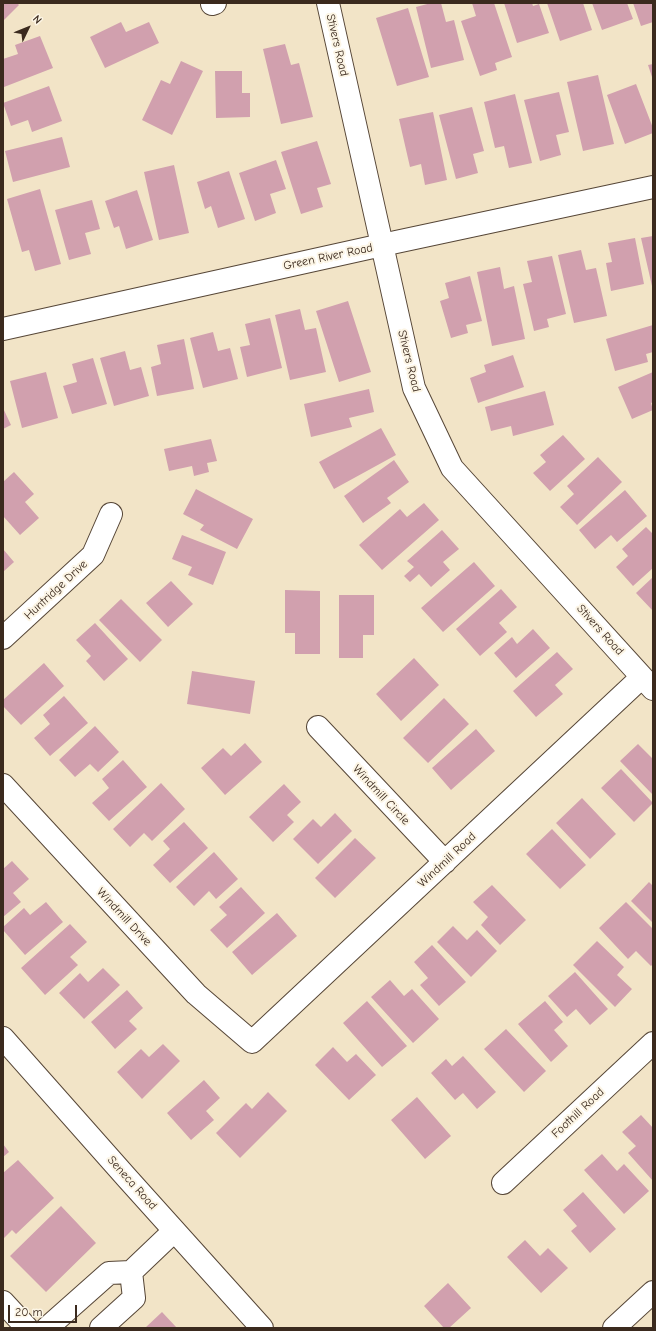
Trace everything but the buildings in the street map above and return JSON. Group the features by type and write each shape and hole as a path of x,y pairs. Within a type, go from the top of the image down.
{"street":[{"name":"Stivers Road","path":"328,3 414,388 452,468 648,683"},
{"name":"Green River Road","path":"3,329 653,187"},
{"name":"Huntridge Drive","path":"3,638 93,555 111,514"},
{"name":"Windmill Road","path":"252,1042 445,862 648,683"},
{"name":"Windmill Circle","path":"318,727 445,862"},
{"name":"Windmill Drive","path":"3,786 196,994 252,1042"},
{"name":"Seneca Road","path":"3,1038 262,1328"},
{"name":"Foothill Road","path":"503,1183 653,1043"},
{"path":"47,1328 109,1273 131,1272 174,1231"},
{"path":"101,1328 134,1298 131,1272"},
{"path":"614,1328 653,1292"},
{"path":"3,1302 27,1328"}]}
